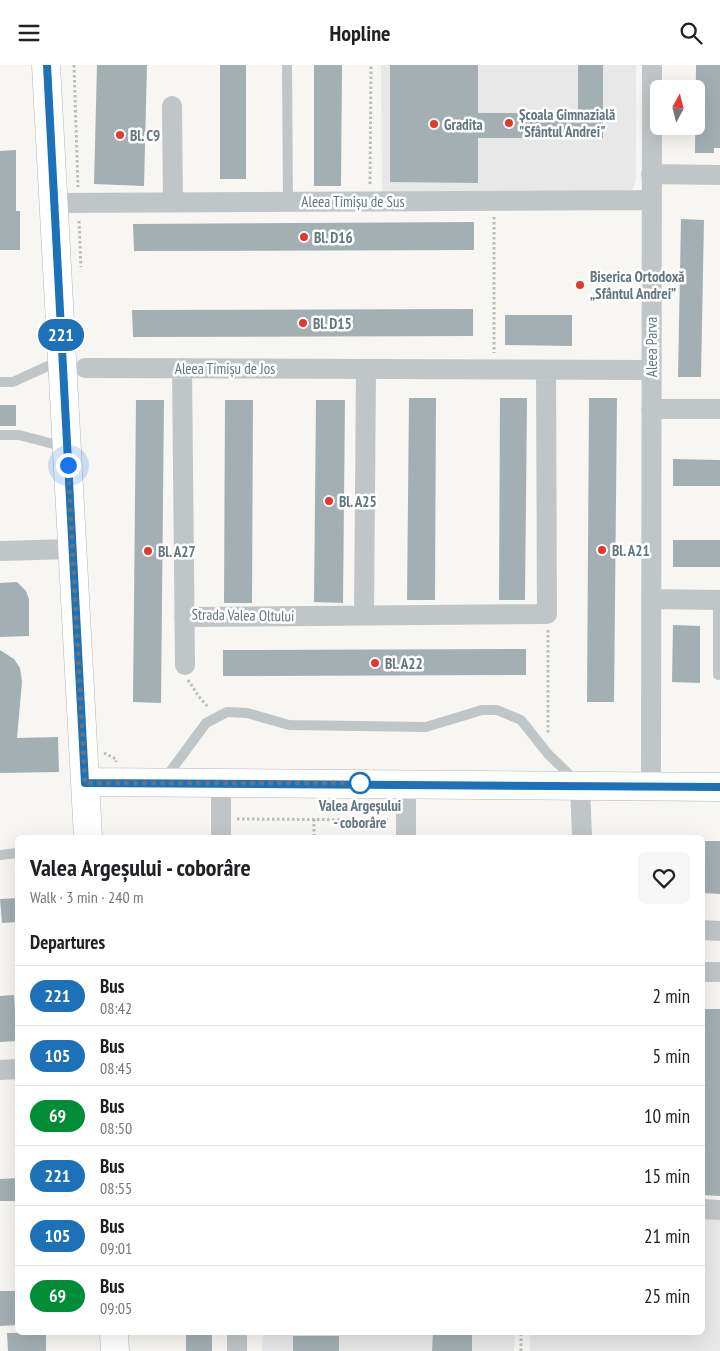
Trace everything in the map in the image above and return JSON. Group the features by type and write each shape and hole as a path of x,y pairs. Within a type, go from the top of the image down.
{"main road":[{"path":"46,65 66,203 73,364 67,448 85,783 84,835"},
{"path":"85,783 720,787"},
{"path":"114,1335 115,1351"}],"street":[{"name":"Aleea Parva","path":"651,786 652,65"},
{"path":"172,106 173,202"},
{"path":"651,174 720,175"},
{"name":"Aleea Timișu de Sus","path":"66,203 651,200"},
{"name":"Aleea Timișu de Jos","path":"73,364 182,368 651,370"},
{"name":"Strada Valea Oltului","path":"182,368 184,617 547,615"},
{"path":"364,616 366,369"},
{"path":"546,370 547,615"},
{"path":"651,409 720,409"},
{"path":"0,551 72,549"},
{"path":"651,599 719,600"},
{"path":"184,617 185,665"},
{"path":"221,783 221,828"},
{"path":"406,784 406,829"},
{"path":"580,785 582,835"},
{"path":"705,930 720,931"},
{"path":"705,972 720,972"},
{"path":"0,1070 15,1069"},
{"path":"705,1209 720,1209"},
{"path":"237,1335 237,1351"}],"lane":[{"path":"287,65 288,202"},
{"path":"0,382 13,382 73,364"},
{"path":"0,435 19,435 67,448"},
{"path":"718,675 719,600"},
{"path":"162,783 206,723 216,715 238,711 289,725 426,727 482,710 498,710 521,720 548,754 580,785"},
{"path":"0,855 15,853"}],"path":[{"path":"66,203 74,65"},
{"path":"370,201 371,65"},
{"path":"494,201 494,369"},
{"path":"547,615 548,754"},
{"path":"185,665 186,675 194,691 216,715"},
{"path":"314,819 314,835"},
{"path":"221,828 314,819 406,829"},
{"path":"521,1335 521,1351"}],"shaded area":[{"name":"Școala Gimnazială \"Sfântul Andrei\"","path":"381,65 636,65 636,180 633,188 630,191 382,195"},
{"path":"705,1219 720,1219 720,1351 530,1351 530,1335 705,1335"},
{"path":"263,1335 515,1335 514,1351 262,1351"}],"building":[{"name":"Bl. C9","path":"97,65 147,65 144,186 94,184"},
{"path":"220,65 246,65 246,179 220,179"},
{"path":"314,65 342,65 341,186 314,186"},
{"name":"Gradita","path":"390,65 478,65 478,113 578,113 578,65 603,65 603,138 478,138 478,183 390,182"},
{"path":"696,65 720,65 720,148 714,148 714,153 695,153 695,135 705,135 705,80 696,80"},
{"path":"16,150 16,211 20,211 20,250 0,250 0,151"},
{"path":"681,219 704,220 701,377 678,377"},
{"name":"Bl. D16","path":"474,222 474,250 134,251 133,224"},
{"name":"Bl. D15","path":"473,309 473,336 133,337 132,310"},
{"path":"505,315 572,315 572,346 505,345"},
{"path":"409,398 436,398 435,600 407,600"},
{"path":"500,398 527,398 525,600 499,600"},
{"name":"Bl. A21","path":"589,398 617,398 614,702 587,702"},
{"name":"Bl. A27","path":"136,400 164,400 161,703 133,702"},
{"path":"225,400 253,400 252,603 224,603"},
{"name":"Bl. A25","path":"316,400 345,400 343,603 314,602"},
{"path":"0,405 16,405 16,426 0,426"},
{"path":"673,459 720,460 720,486 673,486"},
{"path":"673,540 720,540 720,567 673,567"},
{"path":"17,582 26,591 29,599 29,636 0,637 0,583"},
{"path":"673,625 700,626 700,683 672,682"},
{"name":"Bl. A22","path":"526,649 526,675 223,676 223,650"},
{"path":"0,650 14,659 20,668 22,682 17,738 58,737 59,772 0,773"},
{"path":"705,841 720,841 720,894 705,893"},
{"path":"15,898 15,922 2,923 0,899"},
{"path":"14,995 15,1041 0,1042 0,996"},
{"path":"705,1009 720,1009 720,1196 705,1195"},
{"path":"15,1178 15,1201 0,1201 0,1179"},
{"path":"0,1291 15,1291 15,1325 0,1326"},
{"path":"7,1333 15,1333 15,1335 46,1335 46,1351 8,1351"},
{"path":"186,1335 212,1335 212,1351 186,1351"},
{"path":"433,1335 472,1335 472,1351 432,1351"},
{"path":"293,1336 339,1336 339,1351 293,1351"}],"bus line":[{"name":"221","path":"47,65 85,783 508,784 720,787"}],"place":[{"name":"Școala Gimnazială \"Sfântul Andrei\"","path":"509,123"},
{"name":"Gradita","path":"434,124"},
{"name":"Bl. C9","path":"120,135"},
{"name":"Bl. D16","path":"304,237"},
{"name":"Biserica Ortodoxă „Sfântul Andrei”","path":"580,285"},
{"name":"Bl. D15","path":"303,323"},
{"name":"Bl. A25","path":"329,501"},
{"name":"Bl. A21","path":"602,550"},
{"name":"Bl. A27","path":"148,551"},
{"name":"Bl. A22","path":"375,663"},
{"name":"Valea Argeșului - coborâre","path":"360,783"}],"route":[{"path":"68,465 85,783 360,783"}]}
